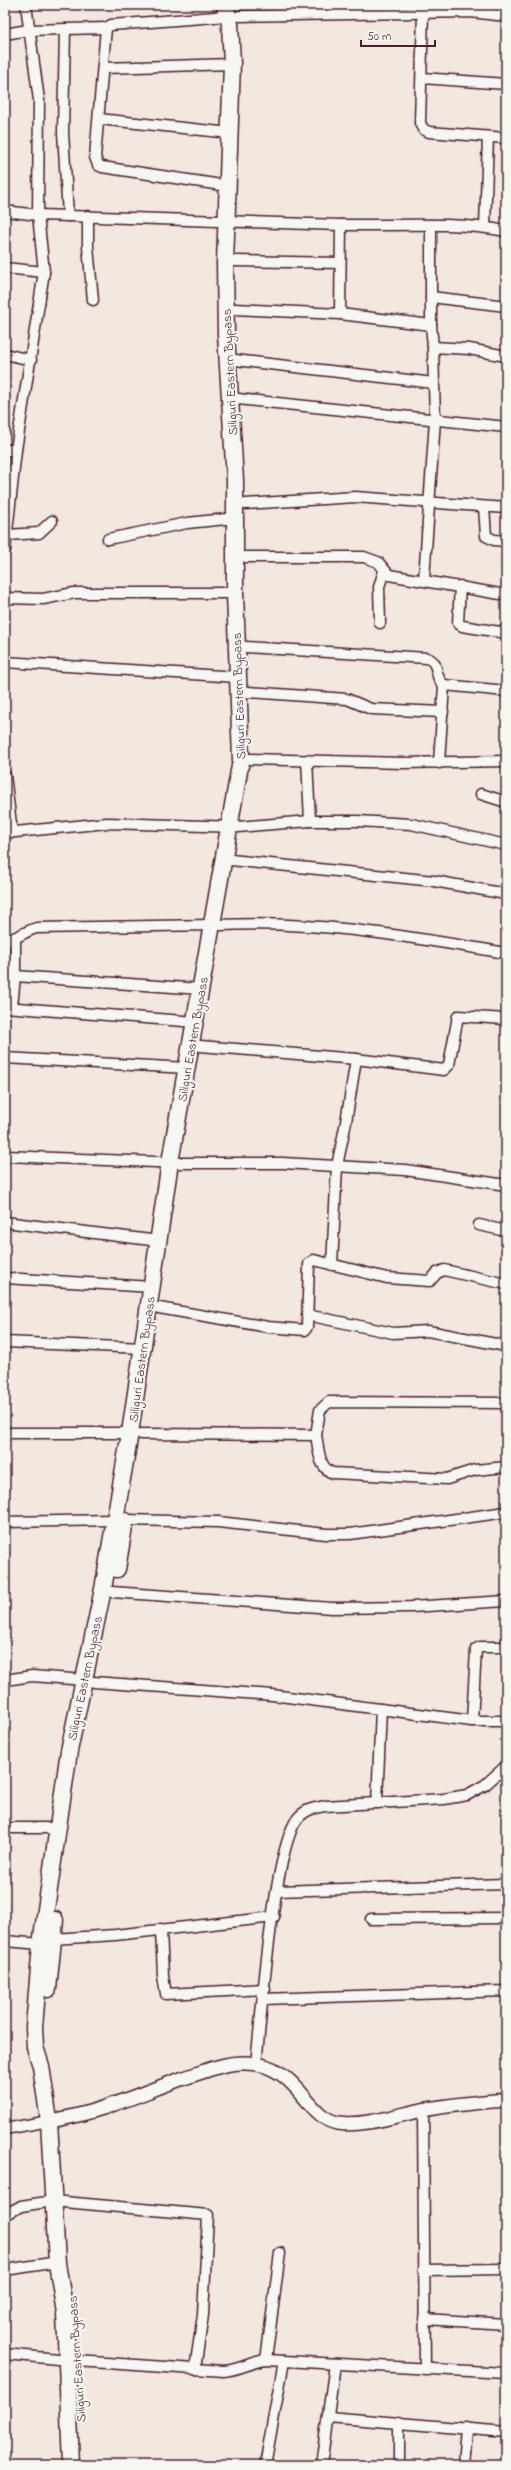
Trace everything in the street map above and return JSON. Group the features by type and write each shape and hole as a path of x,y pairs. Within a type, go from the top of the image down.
{"main road":[{"name":"Siliguri Eastern Bypass","path":"136,1433 143,1348 159,1241 200,1046 216,925 234,827 250,759 246,647 245,504 241,425 235,360 235,261 228,186 232,64 232,10"},
{"name":"Siliguri Eastern Bypass","path":"47,1941 71,1800 89,1681 159,1308 187,1068 201,989 231,860 241,760 235,593 236,518 226,334 243,57 232,10"},
{"name":"Siliguri Eastern Bypass","path":"81,2465 72,2360 58,2262 49,2121 41,2066 47,1941 57,1828 69,1751 112,1592 120,1520"},
{"name":"Siliguri Eastern Bypass","path":"56,2232 66,2261 74,2310 70,2465"}],"street":[{"path":"5,550 7,535 7,511 44,272 38,215 39,100 34,59 28,30 26,5"},
{"path":"320,5 321,16"},
{"path":"5,34 28,30 106,28 111,24 232,10 321,16 381,9 423,12 470,12 506,16"},
{"path":"423,12 420,124 423,129 506,138"},
{"path":"106,28 104,68 95,157 98,165 228,186"},
{"path":"66,29 63,132 68,216"},
{"path":"104,68 232,64"},
{"path":"422,78 506,84"},
{"path":"99,119 230,133"},
{"path":"485,227 488,136"},
{"path":"5,211 38,215 232,220 341,225 431,224 485,227 506,231"},
{"path":"88,216 88,247 93,300"},
{"path":"424,580 435,420 431,325 431,224"},
{"path":"340,314 341,225"},
{"path":"235,261 340,263"},
{"path":"5,268 44,272"},
{"path":"431,297 506,306"},
{"path":"234,309 340,314 431,325"},
{"path":"433,347 469,349 506,356"},
{"path":"5,354 31,360"},
{"path":"235,360 434,383"},
{"path":"238,399 506,427"},
{"path":"5,450 16,450"},
{"path":"245,504 355,497 506,508"},
{"path":"484,507 486,536 494,540 506,541"},
{"path":"108,539 187,523 236,518"},
{"path":"7,535 39,533 52,521"},
{"path":"245,557 373,558 384,571 396,577 424,580 506,595"},
{"path":"380,623 380,588 384,571"},
{"path":"460,586 456,617 458,623 462,626 506,633"},
{"path":"5,598 43,599 74,593 235,593"},
{"path":"246,647 427,658 436,664 438,678 444,685 506,691"},
{"path":"5,662 237,677"},
{"path":"439,763 444,685"},
{"path":"248,692 347,699 371,710 442,712"},
{"path":"250,759 439,763 506,761"},
{"path":"307,760 310,820"},
{"path":"5,775 9,833 108,823 234,827 310,820 411,824 506,845"},
{"path":"481,794 506,802"},
{"path":"231,860 434,881 506,894"},
{"path":"196,1022 8,1007 15,976 10,940 25,930 37,928 270,923 345,929 506,953"},
{"path":"15,976 201,989"},
{"path":"200,1046 356,1059 444,1070 449,1065 458,1016 506,1019"},
{"path":"5,1058 187,1068"},
{"path":"332,1265 337,1166 356,1059"},
{"path":"5,1156 176,1162 283,1163 337,1166 405,1170 506,1185"},
{"path":"5,1222 159,1241"},
{"path":"479,1225 506,1231"},
{"path":"159,1308 300,1330 307,1326 310,1261 314,1260 387,1278 426,1282 430,1281 440,1271 450,1270 506,1284"},
{"path":"5,1278 152,1287"},
{"path":"307,1315 393,1333 428,1331 506,1346"},
{"path":"5,1342 143,1348"},
{"path":"506,1403 328,1402 320,1410 316,1436 324,1468 333,1473 447,1479 475,1470 506,1467"},
{"path":"5,1433 136,1433 316,1436"},
{"path":"5,1522 120,1520 218,1522 350,1534 506,1512"},
{"path":"112,1592 332,1608 411,1607 506,1601"},
{"path":"472,1721 476,1649 480,1647 506,1647"},
{"path":"5,1680 32,1676 272,1694 472,1721 506,1721"},
{"path":"377,1803 381,1709"},
{"path":"256,2064 282,1860 297,1818 308,1809 325,1806 468,1795 485,1785 506,1766"},
{"path":"5,1828 57,1828"},
{"path":"277,1891 506,1884"},
{"path":"5,1941 47,1941 274,1917"},
{"path":"371,1919 506,1918"},
{"path":"161,1929 163,1976 166,1994 506,1991"},
{"path":"5,2129 85,2115 232,2063 266,2066 286,2077 322,2115 338,2123 365,2122 423,2110 506,2100"},
{"path":"423,2110 425,2369"},
{"path":"5,2216 21,2206 53,2201 208,2215 203,2315 195,2369"},
{"path":"266,2360 280,2253"},
{"path":"5,2270 58,2262"},
{"path":"424,2270 506,2269"},
{"path":"424,2319 506,2324"},
{"path":"5,2354 195,2369 232,2370 249,2363 266,2360 506,2373"},
{"path":"265,2465 284,2361"},
{"path":"321,2465 335,2364"},
{"path":"328,2417 506,2432"},
{"path":"398,2465 399,2422"},
{"path":"463,2465 466,2428"}]}
